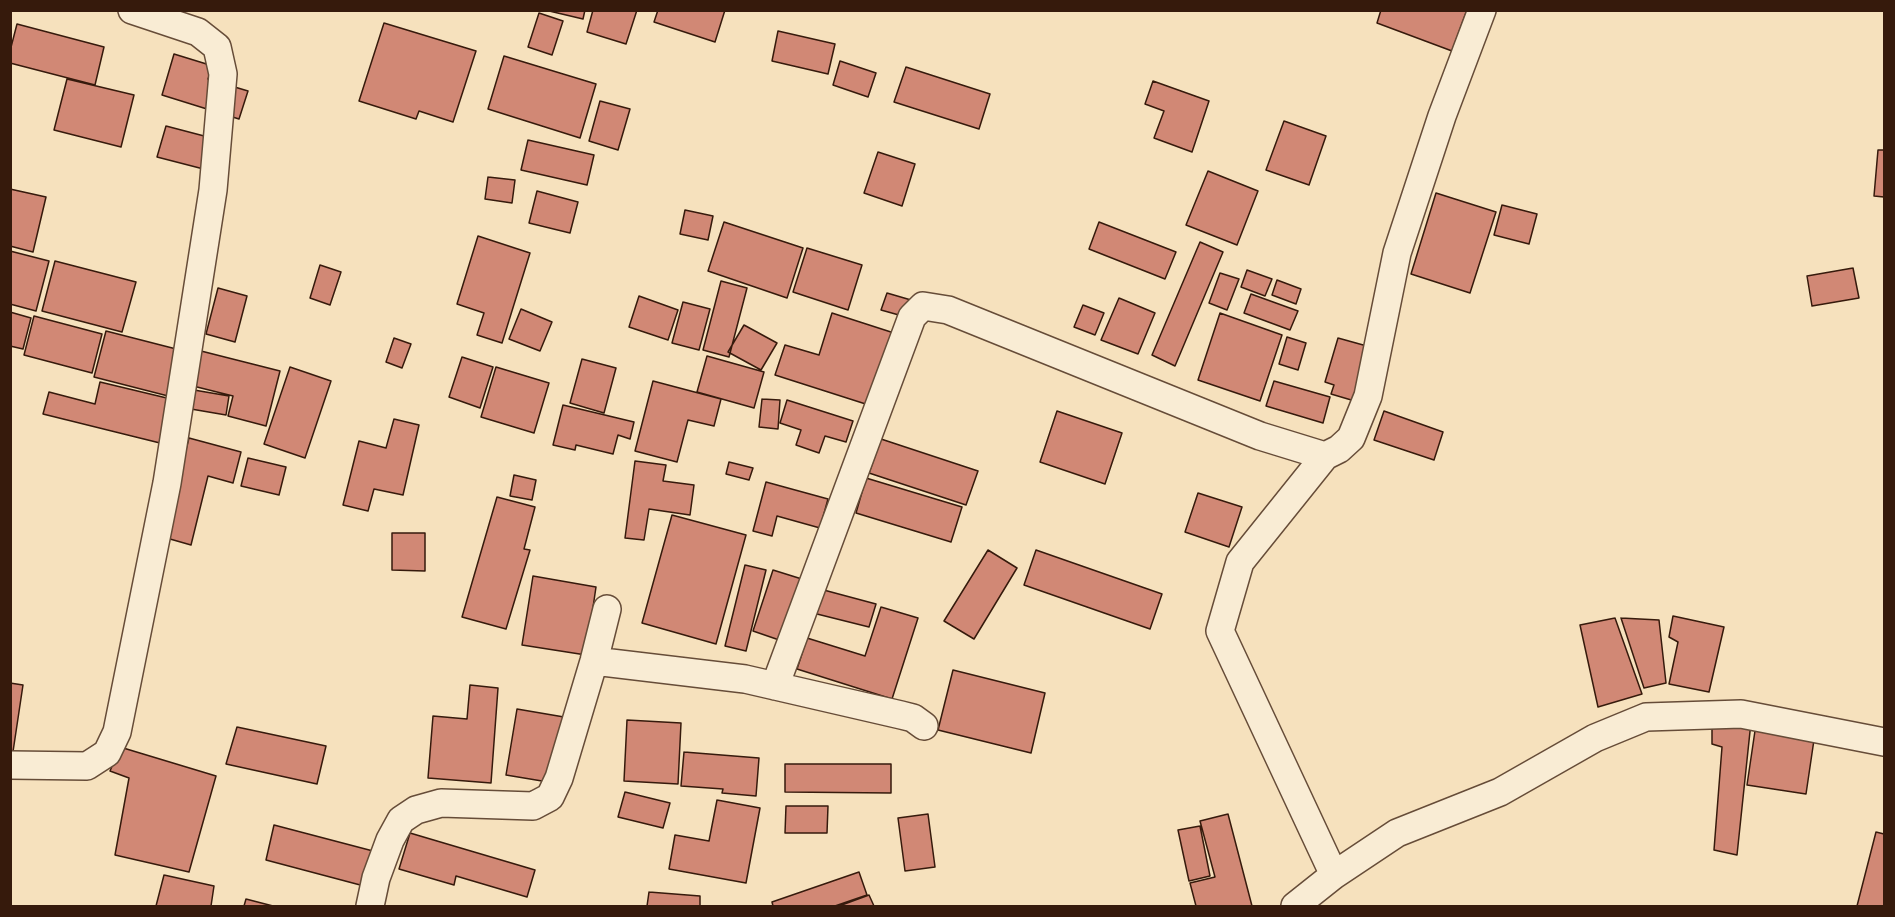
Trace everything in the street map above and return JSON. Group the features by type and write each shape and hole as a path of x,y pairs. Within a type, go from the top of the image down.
{"street":[{"path":"10,765 87,766 107,753 117,732 167,483 213,190 223,74 217,47 198,32 132,10"},
{"path":"1334,875 1220,631 1240,562 1324,456 1339,449 1351,438 1368,396 1397,253 1442,116 1482,10"},
{"path":"776,686 912,316 922,306 948,310 1260,436 1324,456"},
{"path":"370,906 376,878 390,840 401,820 416,810 441,803 533,806 550,797 559,778 608,609"},
{"path":"594,660 745,679 913,718 924,726"},
{"path":"1295,906 1334,875 1397,832 1500,792 1595,738 1646,717 1741,714 1884,742"}],"building":[{"path":"545,10 585,10 583,19"},
{"path":"593,10 637,10 626,44 587,32"},
{"path":"658,10 725,10 715,42 654,22"},
{"path":"1381,10 1467,10 1452,51 1377,23"},
{"path":"539,13 563,21 552,55 528,47"},
{"path":"384,23 476,51 453,122 419,111 416,119 359,101"},
{"path":"17,24 104,47 95,85 10,63 10,51"},
{"path":"778,31 835,44 828,74 772,61"},
{"path":"174,54 213,66 208,79 248,91 239,119 162,95"},
{"path":"504,56 596,84 580,138 488,109"},
{"path":"840,61 876,73 868,97 833,85"},
{"path":"906,67 990,94 979,129 894,102"},
{"path":"67,79 134,95 121,147 54,130"},
{"path":"1153,81 1209,101 1192,152 1154,138 1164,111 1145,104"},
{"path":"600,101 630,109 618,150 589,141"},
{"path":"1284,121 1326,136 1309,185 1266,170"},
{"path":"166,126 227,142 219,173 157,157"},
{"path":"528,140 594,155 587,185 521,170"},
{"path":"1878,150 1884,150 1884,197 1874,196"},
{"path":"878,152 915,164 902,206 864,193"},
{"path":"1208,171 1258,191 1237,245 1186,225"},
{"path":"488,177 515,180 512,203 485,199"},
{"path":"10,189 46,197 33,252 10,246"},
{"path":"537,191 578,202 570,233 529,223"},
{"path":"1436,193 1496,212 1470,293 1411,274"},
{"path":"1502,205 1537,214 1529,244 1494,235"},
{"path":"685,210 713,216 708,240 680,234"},
{"path":"724,222 803,248 787,298 708,271"},
{"path":"1099,222 1176,252 1165,279 1089,249"},
{"path":"478,236 530,253 502,343 477,335 484,313 457,304"},
{"path":"1200,242 1223,252 1175,366 1152,355"},
{"path":"807,248 862,265 848,310 793,292"},
{"path":"10,251 49,261 36,311 10,304"},
{"path":"55,261 136,282 122,332 42,311"},
{"path":"320,265 341,272 330,305 310,298"},
{"path":"1853,268 1859,298 1812,306 1807,276"},
{"path":"1247,270 1272,279 1265,296 1241,287"},
{"path":"1220,273 1239,279 1227,310 1209,303"},
{"path":"1277,280 1301,289 1296,304 1272,295"},
{"path":"721,281 747,288 729,357 703,350"},
{"path":"218,288 247,296 235,342 206,334"},
{"path":"887,293 911,300 906,317 881,310"},
{"path":"1251,294 1298,311 1290,330 1244,313"},
{"path":"639,296 678,310 668,340 629,327"},
{"path":"1119,298 1155,313 1138,354 1101,340"},
{"path":"683,302 710,309 699,350 672,343"},
{"path":"1083,305 1104,313 1095,335 1074,327"},
{"path":"521,309 552,322 540,351 509,339"},
{"path":"10,312 31,318 23,349 10,346"},
{"path":"832,313 894,333 875,407 775,375 785,345 819,355"},
{"path":"1220,313 1282,335 1260,401 1198,380"},
{"path":"34,316 102,334 92,373 24,355"},
{"path":"744,325 777,343 761,370 728,352"},
{"path":"106,331 184,351 172,397 94,377"},
{"path":"1287,337 1306,343 1298,370 1279,364"},
{"path":"394,338 411,344 402,368 386,362"},
{"path":"1338,338 1374,348 1358,402 1331,394 1334,385 1325,382"},
{"path":"201,351 280,371 266,426 228,416 233,396 193,386"},
{"path":"707,356 764,372 754,408 697,392"},
{"path":"462,357 493,367 480,408 449,397"},
{"path":"582,359 616,368 604,413 570,403"},
{"path":"290,367 331,381 305,458 264,444"},
{"path":"496,367 549,383 534,433 481,417"},
{"path":"653,381 721,399 714,426 688,420 677,462 635,451"},
{"path":"1274,381 1330,397 1323,423 1266,406"},
{"path":"100,382 175,400 164,444 43,414 49,392 95,404"},
{"path":"194,390 229,396 226,415 191,409"},
{"path":"762,399 780,400 778,429 759,427"},
{"path":"787,400 853,421 846,442 825,436 819,453 796,445 801,430 780,423"},
{"path":"563,405 634,422 630,439 618,435 613,454 576,445 575,450 553,445"},
{"path":"1057,411 1122,433 1105,484 1040,462"},
{"path":"1384,411 1443,432 1434,460 1374,440"},
{"path":"394,419 419,425 403,495 374,489 368,511 343,505 359,441 386,448"},
{"path":"189,438 241,452 233,483 208,476 191,545 163,537"},
{"path":"881,439 978,471 966,505 869,473"},
{"path":"248,458 286,467 279,495 241,486"},
{"path":"635,461 666,465 663,481 694,485 690,515 649,509 644,540 625,538"},
{"path":"729,462 753,468 749,480 726,474"},
{"path":"514,475 536,480 532,500 510,496"},
{"path":"866,478 962,507 951,542 856,513"},
{"path":"766,482 828,499 820,528 777,516 772,536 753,531"},
{"path":"1198,493 1242,507 1229,547 1185,532"},
{"path":"497,497 535,507 524,549 530,550 506,629 462,617"},
{"path":"672,515 746,535 716,644 642,623"},
{"path":"392,533 425,533 425,571 392,570"},
{"path":"988,550 1017,568 974,639 944,621"},
{"path":"1036,550 1162,594 1150,629 1024,585"},
{"path":"745,565 766,570 746,651 725,646"},
{"path":"773,570 805,580 785,642 753,631"},
{"path":"533,576 596,587 586,655 522,645"},
{"path":"820,589 876,604 869,627 813,613"},
{"path":"881,607 918,618 892,699 797,669 807,638 865,656"},
{"path":"1673,616 1724,627 1709,692 1669,684 1678,642 1669,637"},
{"path":"1615,618 1642,694 1598,707 1580,625"},
{"path":"1621,618 1659,620 1666,683 1644,688"},
{"path":"953,670 1045,693 1031,753 938,730"},
{"path":"10,683 23,685 11,765 10,764"},
{"path":"470,685 498,688 491,783 428,778 433,716 467,719"},
{"path":"517,709 564,717 554,783 506,775"},
{"path":"1712,719 1751,722 1737,855 1714,850 1722,747 1712,744"},
{"path":"627,720 681,723 678,784 624,781"},
{"path":"1756,724 1815,733 1806,794 1747,785"},
{"path":"237,727 326,746 317,784 226,764"},
{"path":"120,747 216,776 189,872 115,855 129,778 110,771"},
{"path":"684,752 759,758 756,796 722,793 723,789 681,786"},
{"path":"785,764 891,764 891,793 785,792"},
{"path":"625,792 670,803 663,828 618,817"},
{"path":"717,800 760,808 746,883 669,869 675,835 709,841"},
{"path":"786,806 828,806 827,833 785,833"},
{"path":"928,814 935,867 905,871 898,818"},
{"path":"1228,814 1252,906 1196,906 1190,883 1215,877 1200,821"},
{"path":"274,825 373,851 364,886 266,860"},
{"path":"1200,826 1210,876 1189,881 1178,830"},
{"path":"1876,832 1884,834 1884,906 1857,906"},
{"path":"410,833 535,870 527,897 456,876 454,885 399,869"},
{"path":"859,872 867,895 835,906 773,906 772,902"},
{"path":"164,875 214,886 211,906 156,906"},
{"path":"649,892 700,896 700,906 647,906"},
{"path":"869,895 874,906 839,906"},
{"path":"246,899 273,906 244,906"}]}
